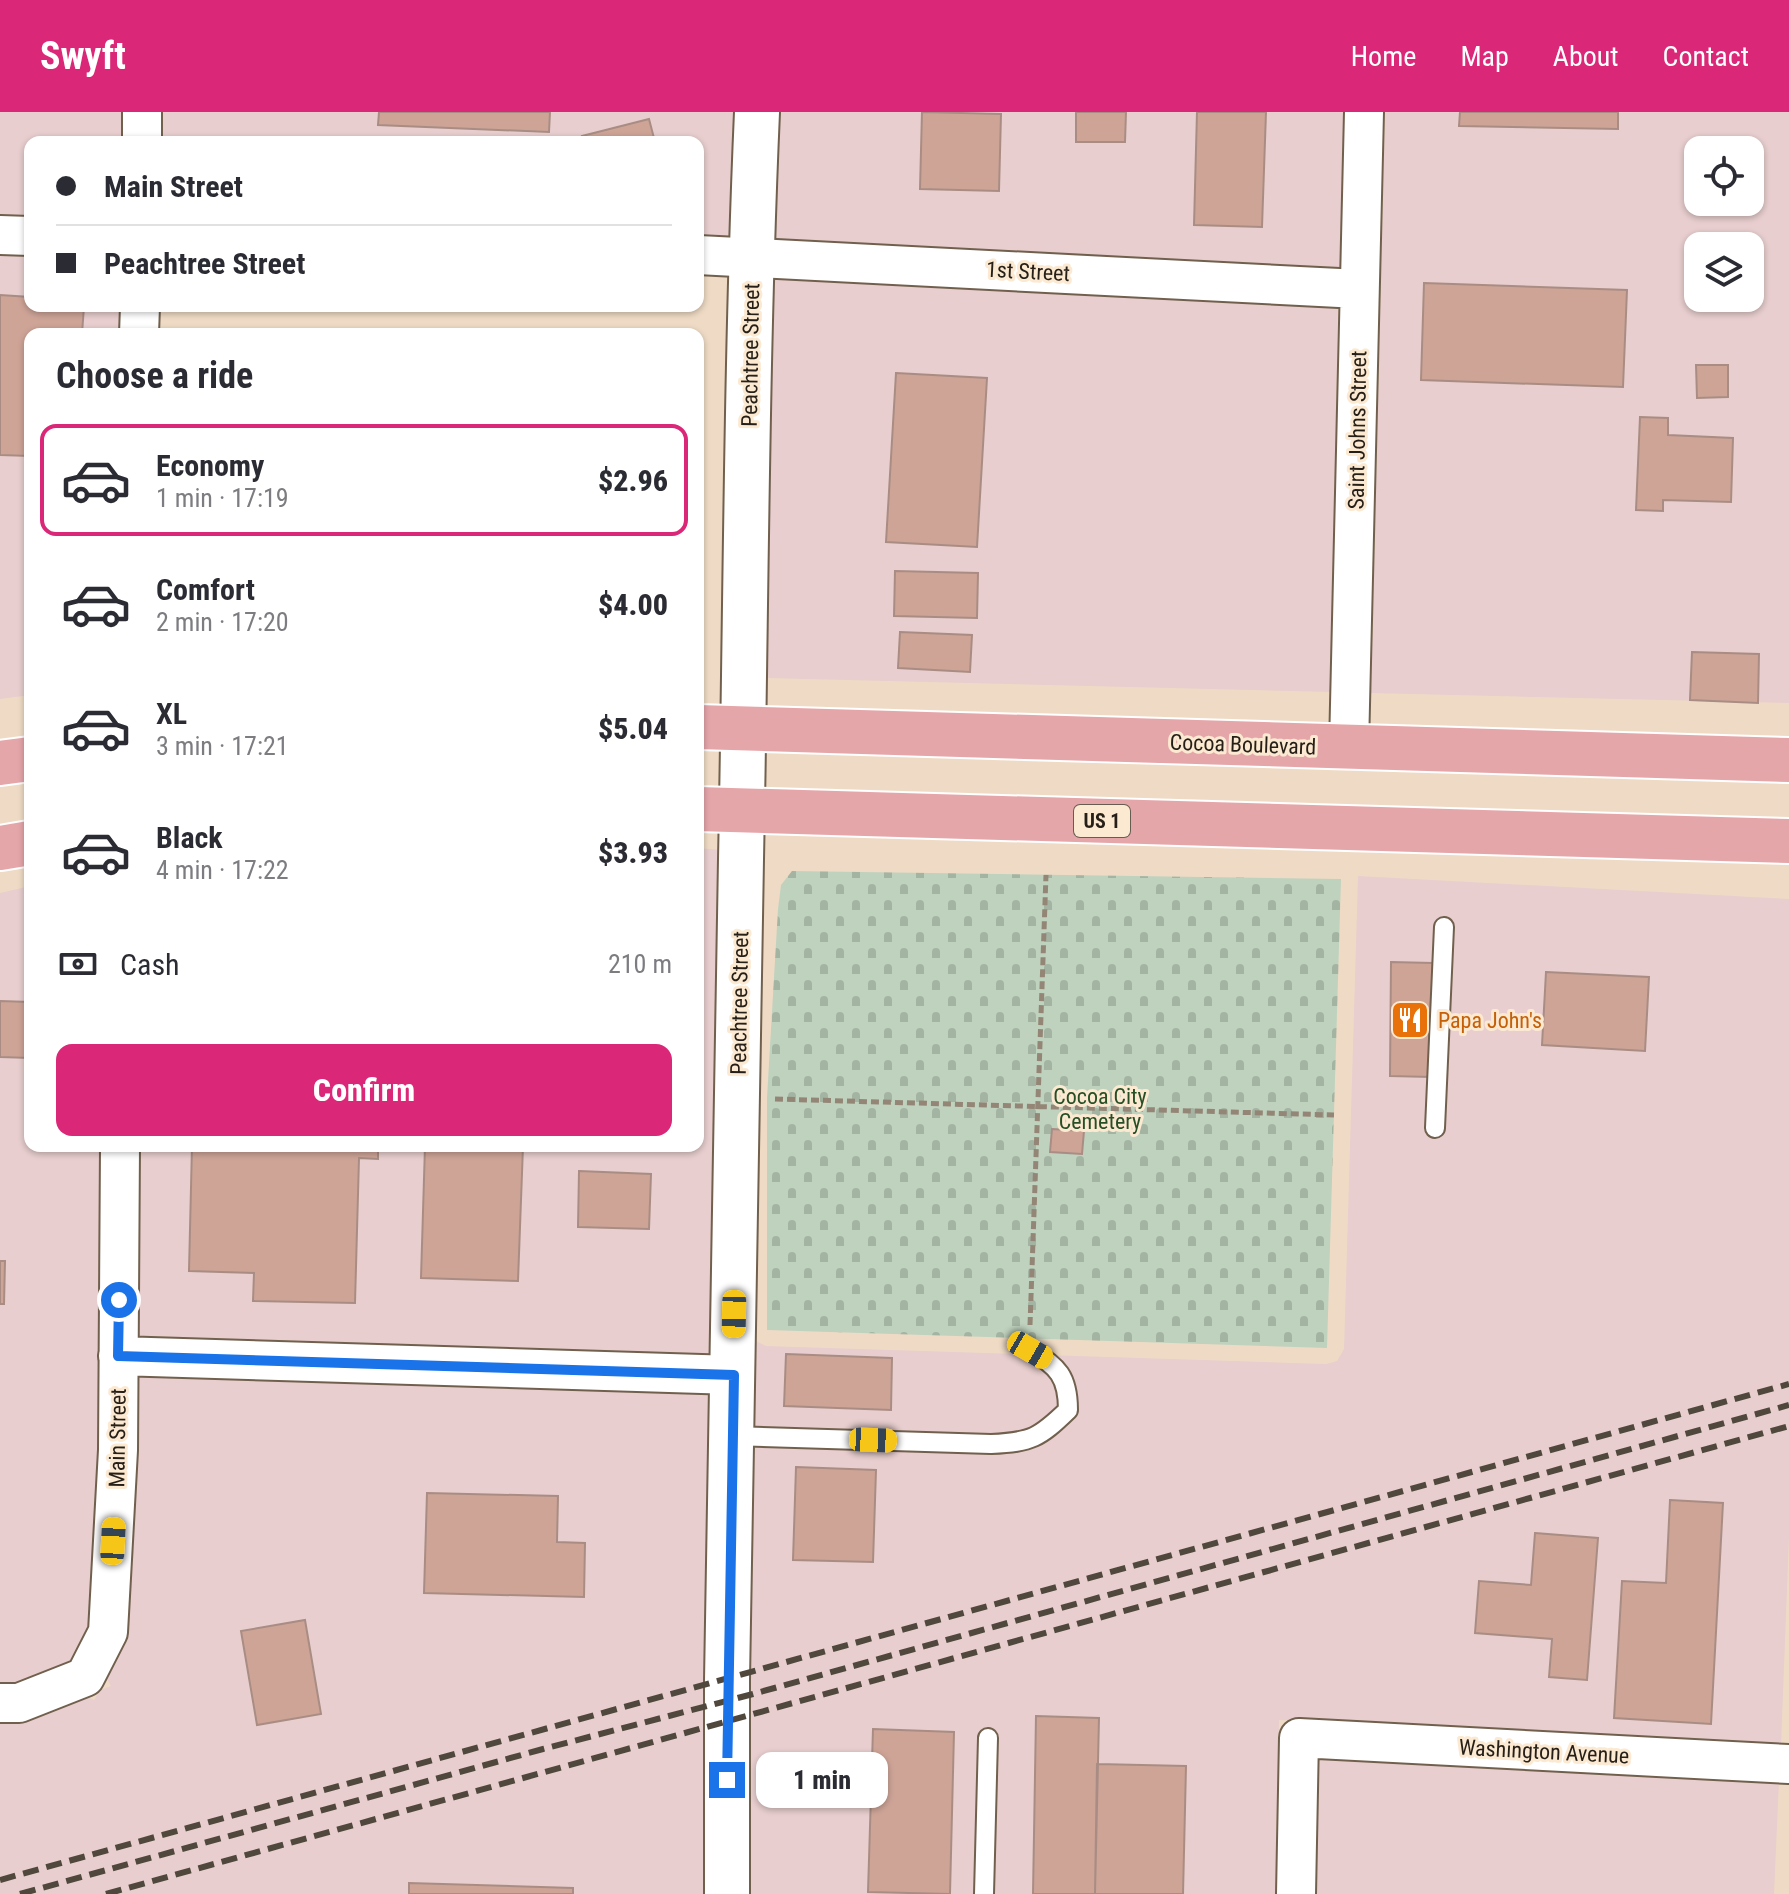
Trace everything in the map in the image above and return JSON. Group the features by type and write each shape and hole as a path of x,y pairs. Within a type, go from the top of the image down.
{"main road":[{"name":"Cocoa Boulevard","path":"704,727 1789,760"},
{"path":"0,763 24,760"},
{"name":"US 1","path":"704,809 1789,841"},
{"path":"0,848 24,844"}],"street":[{"path":"142,112 142,136"},
{"name":"Peachtree Street","path":"727,1894 727,1680 751,257 757,112"},
{"name":"Saint Johns Street","path":"1349,747 1364,112"},
{"path":"0,235 24,236"},
{"name":"1st Street","path":"704,255 1359,289"},
{"name":"Main Street","path":"0,1703 19,1703 85,1677 108,1632 118,1450 120,1152"},
{"path":"118,1356 734,1375"},
{"name":"Washington Avenue","path":"1296,1894 1299,1738 1789,1764"}],"lane":[{"path":"1435,1128 1444,927"},
{"path":"732,1436 991,1444 1021,1442 1044,1433 1068,1410 1068,1387 1058,1370 1030,1350"},
{"path":"984,1894 988,1738"}],"path":[{"path":"1030,1350 1046,875"},
{"path":"737,1098 1334,1115"}],"shaded area":[{"path":"0,112 122,112 122,136 24,136 24,218 0,217"},
{"path":"162,112 737,112 732,239 704,238 704,136 162,136"},
{"path":"777,112 1344,112 1340,270 772,240"},
{"path":"1385,112 1789,112 1789,703 1371,693"},
{"path":"0,252 24,254 24,312 120,312 119,328 24,328 24,696 0,699"},
{"path":"771,276 1338,305 1331,692 766,678"},
{"path":"704,849 721,850 714,1357 138,1339 140,1152 704,1152"},
{"path":"1358,876 1789,899 1789,1536 1781,1746 1279,1720 1275,1894 747,1894 747,1681 754,1340 766,1346 1326,1364 1337,1361 1344,1349"},
{"path":"24,887 24,1152 101,1152 98,1449 88,1628 70,1663 15,1685 0,1685 0,893"},
{"path":"138,1375 713,1392 707,1894 0,1894 0,1720 85,1696 94,1700 100,1690 111,1686 106,1677 128,1633 138,1451"},
{"path":"1318,1757 1779,1781 1774,1894 1315,1894"}],"green space":[{"name":"Cocoa City Cemetery","path":"792,871 1341,879 1327,1348 767,1330 767,1098 778,909 781,885"}],"building":[{"path":"379,112 550,112 549,132 378,125"},
{"path":"922,112 1001,114 999,191 920,189"},
{"path":"1076,112 1126,112 1125,142 1076,142"},
{"path":"1197,112 1266,112 1262,227 1194,225"},
{"path":"1460,112 1618,112 1618,129 1459,126"},
{"path":"649,119 653,136 582,136"},
{"path":"1424,283 1627,290 1623,387 1421,380"},
{"path":"0,295 24,297 24,312 84,312 82,328 24,328 24,456 0,455"},
{"path":"1696,365 1728,365 1728,397 1697,398"},
{"path":"896,373 987,378 977,547 886,542"},
{"path":"1640,417 1668,418 1668,435 1733,438 1731,502 1663,500 1663,511 1636,510"},
{"path":"895,571 978,573 977,618 894,616"},
{"path":"900,632 972,635 970,672 898,668"},
{"path":"1692,652 1759,654 1758,703 1690,700"},
{"path":"1391,962 1433,963 1431,1077 1390,1076"},
{"path":"1546,972 1649,977 1645,1051 1542,1045"},
{"path":"0,1001 24,1002 24,1058 0,1057"},
{"path":"1052,1129 1084,1131 1082,1154 1050,1152"},
{"path":"192,1152 378,1152 378,1159 359,1158 355,1303 253,1301 254,1273 189,1271"},
{"path":"425,1152 523,1152 518,1281 421,1278"},
{"path":"579,1171 651,1174 649,1229 578,1227"},
{"path":"0,1261 5,1261 4,1304 0,1304"},
{"path":"786,1354 892,1358 891,1410 784,1406"},
{"path":"796,1467 876,1470 873,1562 793,1560"},
{"path":"427,1493 558,1496 557,1542 585,1543 584,1597 424,1593"},
{"path":"1670,1500 1723,1503 1711,1724 1614,1718 1622,1581 1666,1583"},
{"path":"1535,1533 1598,1538 1587,1680 1549,1677 1552,1639 1475,1633 1479,1581 1531,1585"},
{"path":"305,1620 321,1714 257,1725 241,1631"},
{"path":"1036,1716 1099,1718 1095,1894 1033,1894"},
{"path":"873,1729 954,1732 950,1894 868,1892"},
{"path":"1097,1764 1186,1766 1183,1894 1095,1894"},
{"path":"409,1883 573,1888 573,1894 409,1894"}],"railway":[{"path":"0,1880 1789,1384"},
{"path":"20,1894 753,1694 1789,1405"},
{"path":"106,1894 1789,1426"}],"place":[{"name":"Papa John's","path":"1410,1020"}],"route":[{"path":"119,1300 118,1356 734,1375 727,1780"}]}
